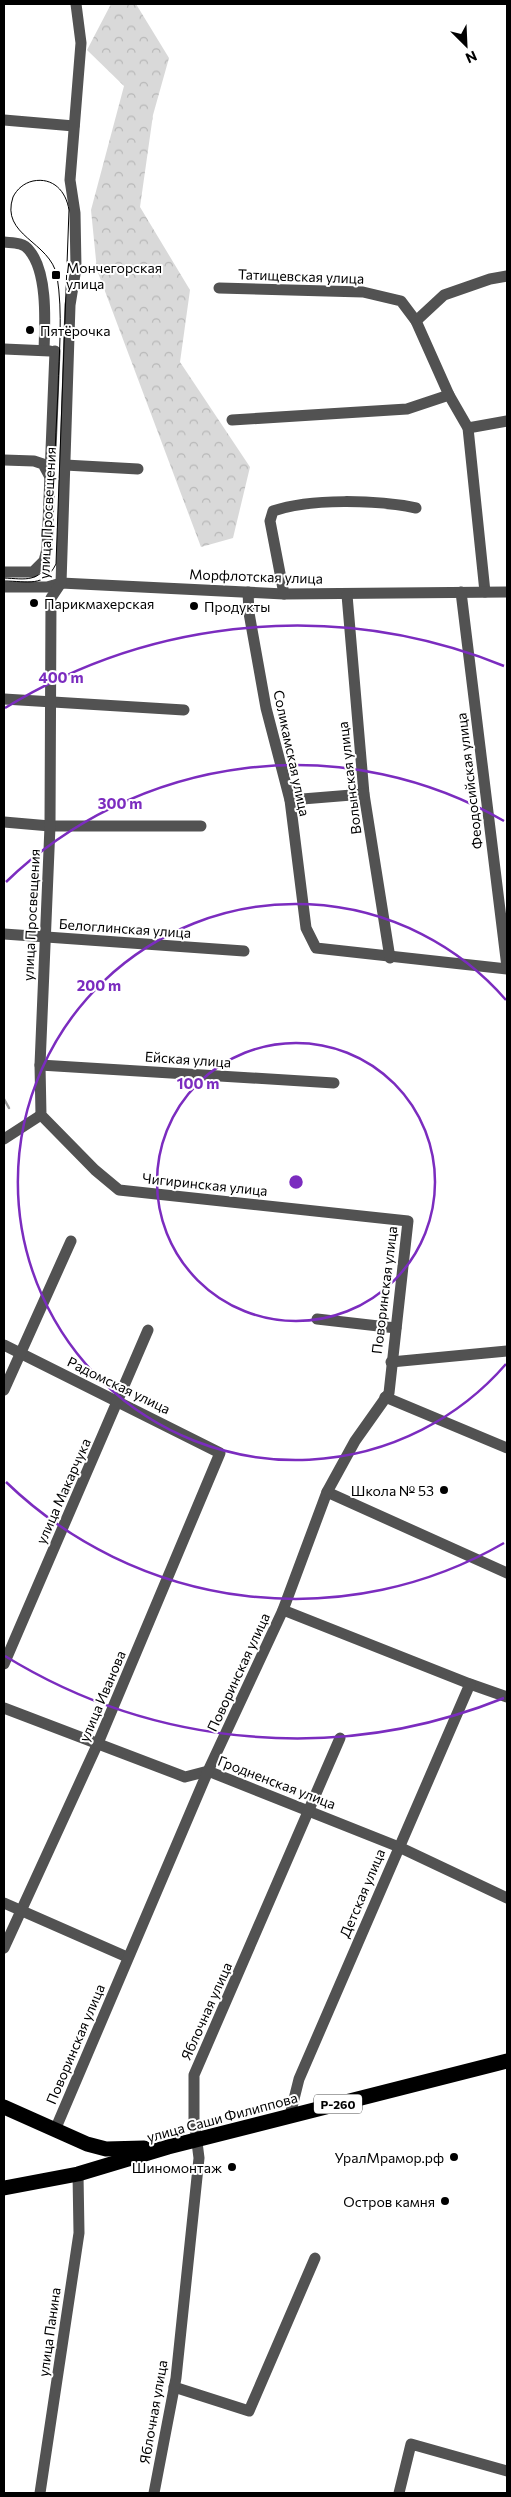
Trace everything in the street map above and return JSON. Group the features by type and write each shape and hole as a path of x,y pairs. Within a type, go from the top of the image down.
{"highway":[{"name":"улица Саши Филиппова","path":"4,2188 80,2173 168,2147 290,2115 507,2061"},
{"name":"Р-260","path":"4,2107 83,2143 106,2149 168,2147"},
{"path":"80,2173 89,2161 83,2143"}],"street":[{"name":"улица Просвещения","path":"42,1115 40,1064 50,826 51,598 61,583 70,352 70,305 76,268 75,213 70,180 81,43 76,4"},
{"path":"4,120 74,126"},
{"path":"4,242 19,243 30,250 39,270 50,351"},
{"path":"485,592 468,428 449,395 416,321 444,295 490,279 507,276"},
{"name":"Татищевская улица","path":"219,288 364,292 401,301 416,321"},
{"path":"4,349 70,352"},
{"name":"улица Просвещения","path":"4,572 33,572 44,561 52,443 50,351"},
{"path":"232,420 406,409 449,395"},
{"path":"468,428 507,421"},
{"path":"34,461 40,458 52,443"},
{"path":"4,460 34,461 47,467 50,478"},
{"path":"65,465 138,470"},
{"path":"284,594 270,521 273,511 313,503 396,504 416,508"},
{"name":"Морфлотская улица","path":"4,587 48,588 61,583 284,594 507,592"},
{"name":"Соликамская улица","path":"248,592 249,613 266,708 290,800 300,899 306,928 316,948 390,958"},
{"name":"Феодосийская улица","path":"461,592 507,968"},
{"name":"Волынская улица","path":"347,594 364,794 390,958"},
{"path":"4,699 184,710"},
{"path":"290,800 364,794"},
{"path":"4,822 50,826 201,826"},
{"name":"Белоглинская улица","path":"4,934 244,951"},
{"path":"390,958 507,968"},
{"name":"Ейская улица","path":"40,1064 334,1083"},
{"path":"4,1139 42,1115"},
{"name":"Чигиринская улица","path":"42,1115 89,1164 119,1190 408,1221"},
{"name":"Поворинская улица","path":"55,2130 127,1957 208,1771 283,1610 327,1492 355,1441 389,1393 390,1362 396,1328 408,1221"},
{"path":"4,1390 71,1241"},
{"path":"317,1319 396,1328"},
{"name":"улица Макарчука","path":"4,1664 119,1402 148,1330"},
{"name":"Радомская улица","path":"4,1345 220,1452"},
{"path":"390,1362 507,1351"},
{"path":"386,1397 507,1448"},
{"name":"улица Иванова","path":"4,1948 98,1743 220,1452"},
{"path":"327,1492 507,1574"},
{"path":"283,1610 507,1697"},
{"name":"Детская улица","path":"290,2115 299,2079 470,1684"},
{"name":"Гродненская улица","path":"4,1708 185,1777 208,1771 399,1847 507,1898"},
{"name":"Яблочная улица","path":"154,2493 174,2387 200,2158 194,2119 194,2075 340,1738"},
{"path":"4,1903 127,1957"},
{"name":"улица Панина","path":"40,2493 78,2233 80,2173"},
{"path":"174,2387 249,2410 315,2258"},
{"path":"399,2493 411,2444 507,2471"}],"green space":[{"path":"111,4 136,4 169,58 153,115 140,207 190,290 180,362 250,467 233,538 201,547 97,270 91,210 124,86 87,50"}],"waterway":[{"path":"4,1099 9,1108"}],"tram line":[{"path":"4,578 31,578 41,573 50,560 60,347 59,290 53,264 19,230 13,221 11,210 13,197 19,189 30,182 40,180 52,183 62,191 69,210 56,564 51,572 41,580 34,582 4,581"}],"place":[{"name":"Мончегорская улица","path":"56,275"},
{"name":"Пятёрочка","path":"30,330"},
{"name":"Парикмахерская","path":"34,603"},
{"name":"Продукты","path":"194,606"},
{"name":"Школа № 53","path":"444,1490"},
{"name":"УралМрамор.рф","path":"454,2157"},
{"name":"Шиномонтаж","path":"232,2167"},
{"name":"Остров камня","path":"445,2201"}]}
